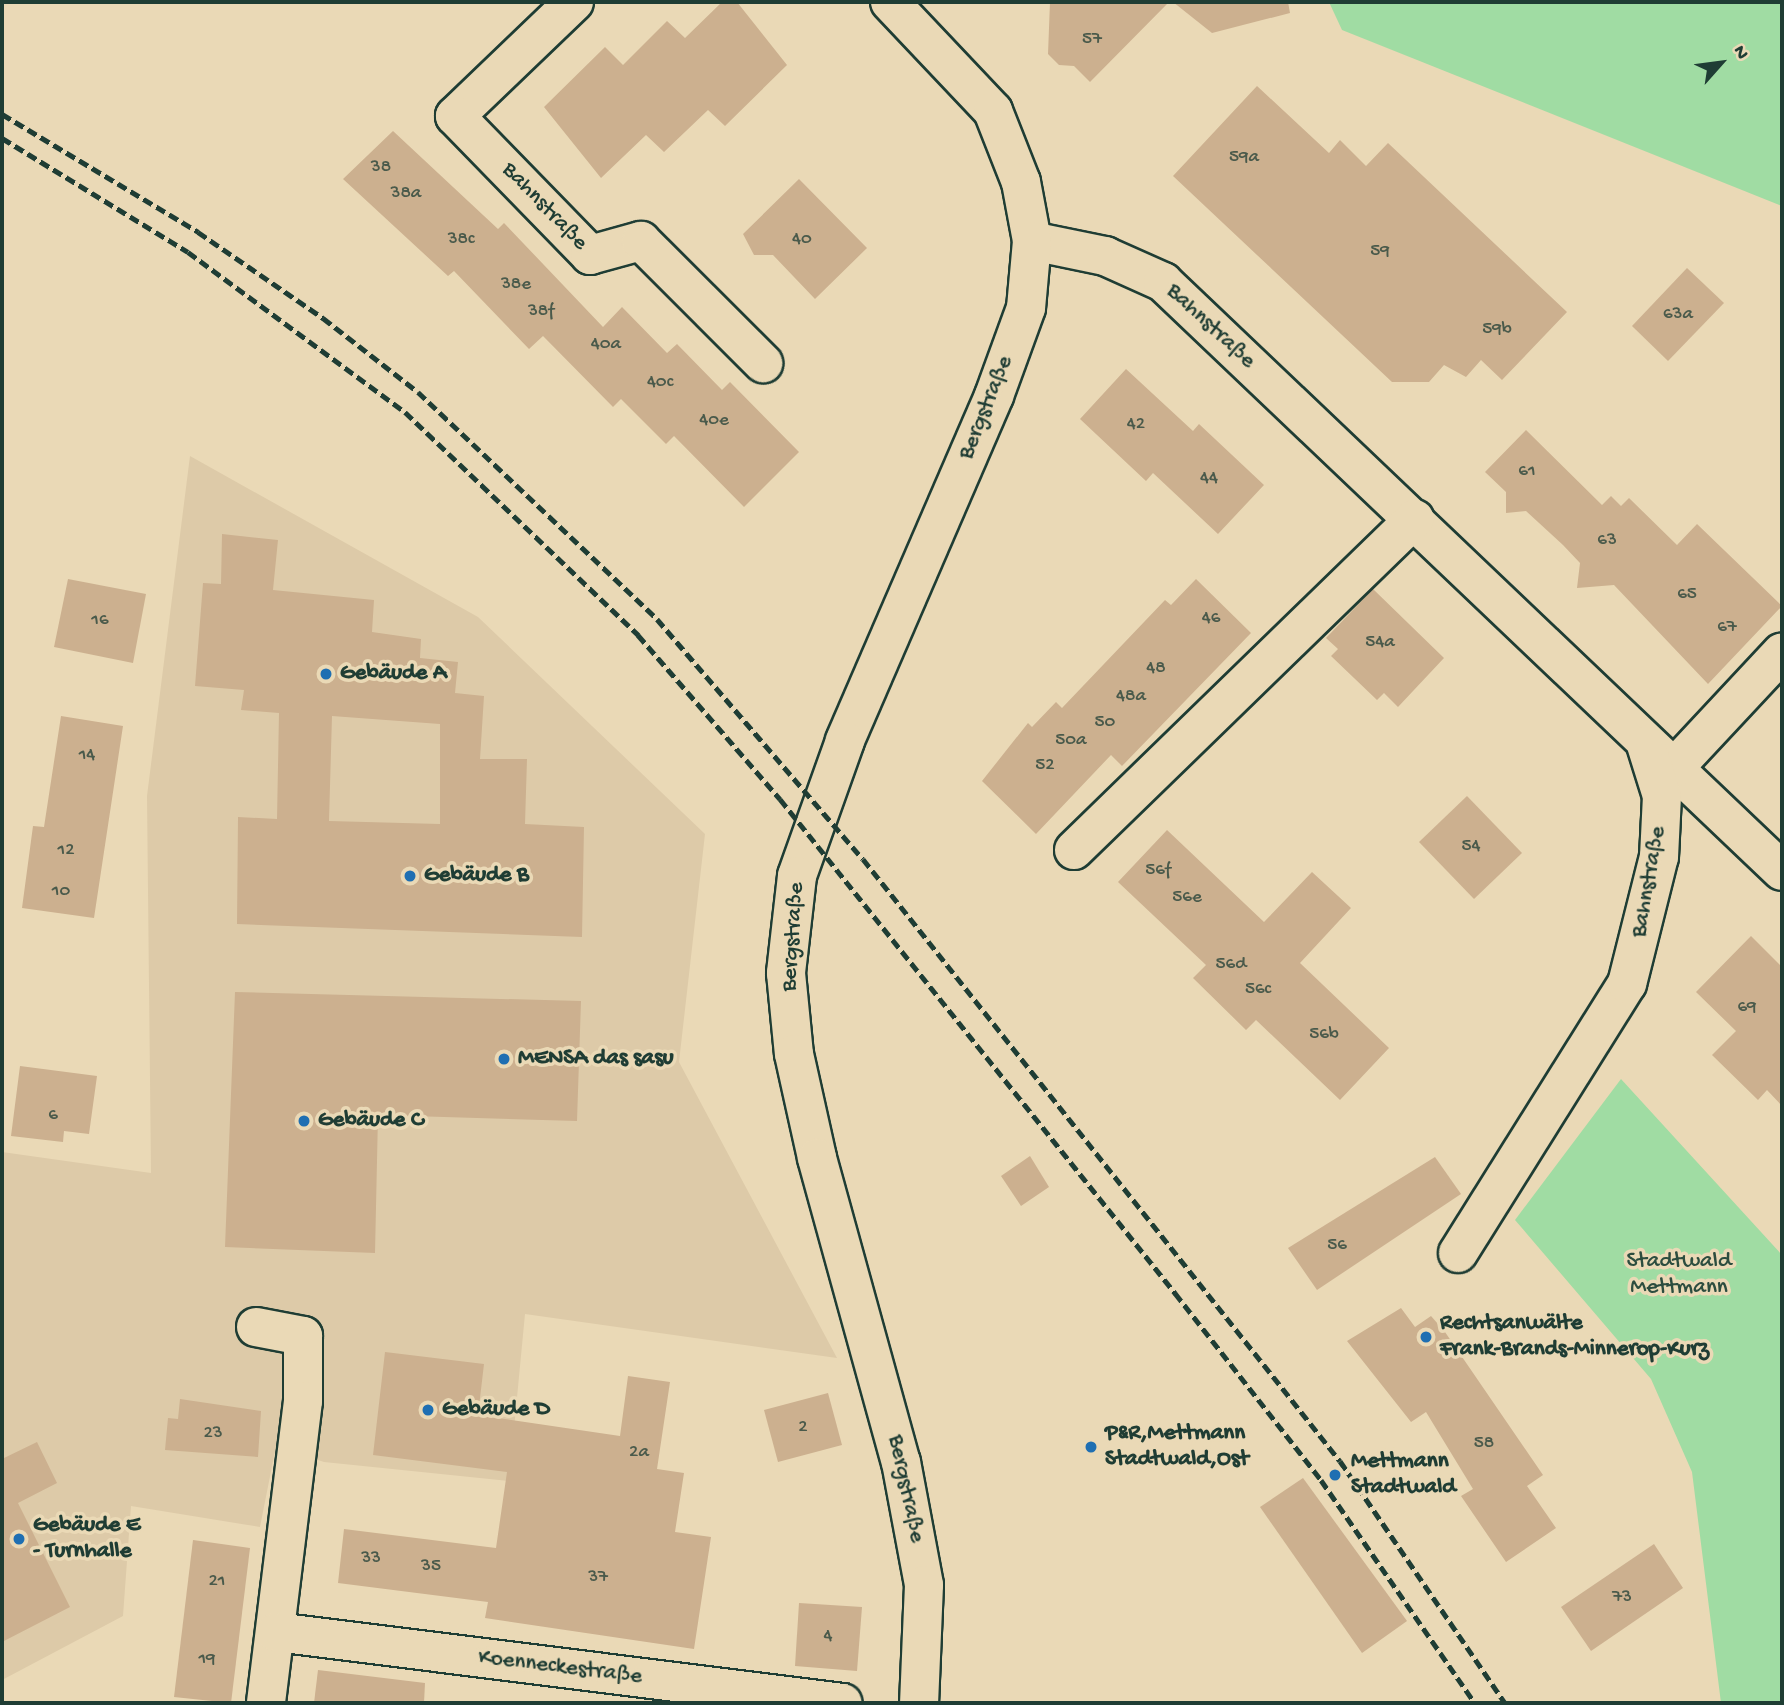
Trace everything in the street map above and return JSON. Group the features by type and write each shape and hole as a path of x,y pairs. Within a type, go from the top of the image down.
{"street":[{"name":"Bahnstraße","path":"574,2 455,116 590,255 641,241 763,363"},
{"path":"890,2 993,111 1021,182 1031,241"},
{"name":"Bahnstraße","path":"1031,241 1105,256 1163,282 1643,740 1659,783 1661,825 1648,917 1627,984 1458,1254"},
{"name":"Bergstraße","path":"919,1703 922,1572 901,1462 808,1119 786,973 797,876 845,741 994,397 1026,308 1031,241"},
{"path":"1074,850 1414,519"},
{"path":"1674,768 1782,652"},
{"path":"1643,740 1782,871"},
{"path":"256,1327 303,1336 303,1401 266,1703"},
{"name":"Koenneckestraße","path":"276,1632 844,1703"}],"shaded area":[{"path":"190,456 478,617 705,834 679,1062 837,1358 525,1314 509,1481 324,1462 276,1446 260,1527 131,1506 123,1616 2,1680 2,1152 151,1173 147,796"}],"green space":[{"path":"1329,2 1782,2 1782,206 1342,30"},
{"name":"Stadtwald Mettmann","path":"1621,1079 1782,1255 1782,1703 1721,1703 1692,1472 1651,1379 1515,1220"}],"building":[{"path":"722,2 737,2 787,65 725,126 708,110 664,152 646,135 601,178 544,107 605,47 623,65 667,21 685,38"},
{"path":"1050,2 1169,2 1090,82 1074,66 1059,65 1048,54"},
{"path":"1173,2 1288,2 1290,13 1212,33"},
{"path":"1257,86 1329,153 1340,140 1366,166 1388,143 1567,312 1502,380 1481,360 1466,377 1444,365 1429,382 1392,382 1173,176"},
{"path":"393,131 498,229 504,223 603,327 622,307 667,353 677,344 722,390 730,382 799,452 744,507 674,436 666,444 621,399 613,407 543,336 529,349 454,271 448,276 343,179"},
{"path":"799,179 867,248 815,299 773,255 754,255 743,234"},
{"path":"1687,268 1724,303 1668,361 1632,326"},
{"path":"1126,369 1193,431 1199,424 1264,485 1218,534 1153,473 1146,481 1080,419"},
{"path":"1526,430 1602,505 1611,496 1621,506 1629,498 1677,545 1697,524 1782,606 1708,684 1614,585 1577,588 1580,563 1563,545 1526,511 1506,513 1506,492 1485,472"},
{"path":"222,534 278,540 273,590 374,600 372,632 421,639 420,658 458,662 455,693 484,696 480,759 527,759 525,824 584,827 582,937 237,924 238,817 277,819 279,713 241,710 244,690 195,686 203,583 221,584","holes":["332,716 440,724 440,824 329,821"]},
{"path":"68,579 146,594 133,663 54,647"},
{"path":"1196,579 1251,633 1122,766 1111,755 1036,834 982,781 1028,723 1032,727 1056,702 1062,708 1165,600 1171,605"},
{"path":"1373,589 1444,658 1398,707 1384,693 1377,700 1331,656 1338,649 1326,638"},
{"path":"61,716 123,726 94,918 22,908 33,826 44,827"},
{"path":"1467,796 1522,853 1474,899 1419,842"},
{"path":"1167,830 1264,922 1312,872 1351,908 1300,963 1389,1048 1340,1100 1256,1020 1246,1030 1193,978 1206,965 1118,882"},
{"path":"1751,936 1782,967 1782,1106 1767,1090 1758,1100 1712,1055 1736,1031 1696,992"},
{"name":"Gebäude C","path":"235,992 581,1001 577,1121 378,1115 375,1253 225,1247"},
{"path":"20,1066 97,1076 89,1134 64,1131 63,1142 11,1136"},
{"path":"1030,1156 1049,1187 1021,1206 1001,1176"},
{"path":"1435,1157 1461,1194 1317,1290 1288,1248"},
{"path":"1401,1308 1415,1327 1431,1316 1445,1332 1543,1475 1527,1486 1556,1528 1506,1562 1461,1496 1473,1489 1426,1412 1411,1422 1347,1341"},
{"path":"385,1352 484,1364 478,1415 620,1436 628,1376 670,1382 657,1469 684,1473 675,1532 711,1537 694,1649 485,1618 488,1602 338,1583 344,1529 496,1548 507,1472 373,1455"},
{"path":"828,1393 842,1445 778,1462 764,1410"},
{"path":"180,1399 261,1411 258,1457 165,1450 168,1418 178,1419"},
{"name":"Gebäude E - Turnhalle","path":"37,1442 57,1483 18,1503 70,1607 2,1642 2,1459"},
{"path":"1303,1478 1407,1621 1362,1653 1260,1507"},
{"path":"193,1540 250,1548 231,1703 174,1697"},
{"path":"1654,1544 1683,1588 1591,1651 1561,1607"},
{"path":"799,1603 862,1607 857,1671 795,1666"},
{"path":"318,1670 425,1683 424,1703 314,1703"}],"railway":[{"path":"2,114 198,232 323,318 418,392 657,619 863,859 1340,1461 1505,1703"},
{"path":"2,138 188,252 405,412 638,635 780,799 1175,1293 1321,1480 1475,1703"}],"place":[{"name":"Gebäude A","path":"326,674"},
{"name":"Gebäude B","path":"410,876"},
{"name":"MENSA das sasu","path":"504,1059"},
{"name":"Gebäude C","path":"304,1121"},
{"name":"Rechtsanwälte Frank-Brands-Minnerop-Kurz","path":"1426,1337"},
{"name":"Gebäude D","path":"428,1410"},
{"name":"P&R,Mettmann Stadtwald,Ost","path":"1091,1447"},
{"name":"Mettmann Stadtwald","path":"1335,1475"},
{"name":"Gebäude E - Turnhalle","path":"19,1539"}]}
